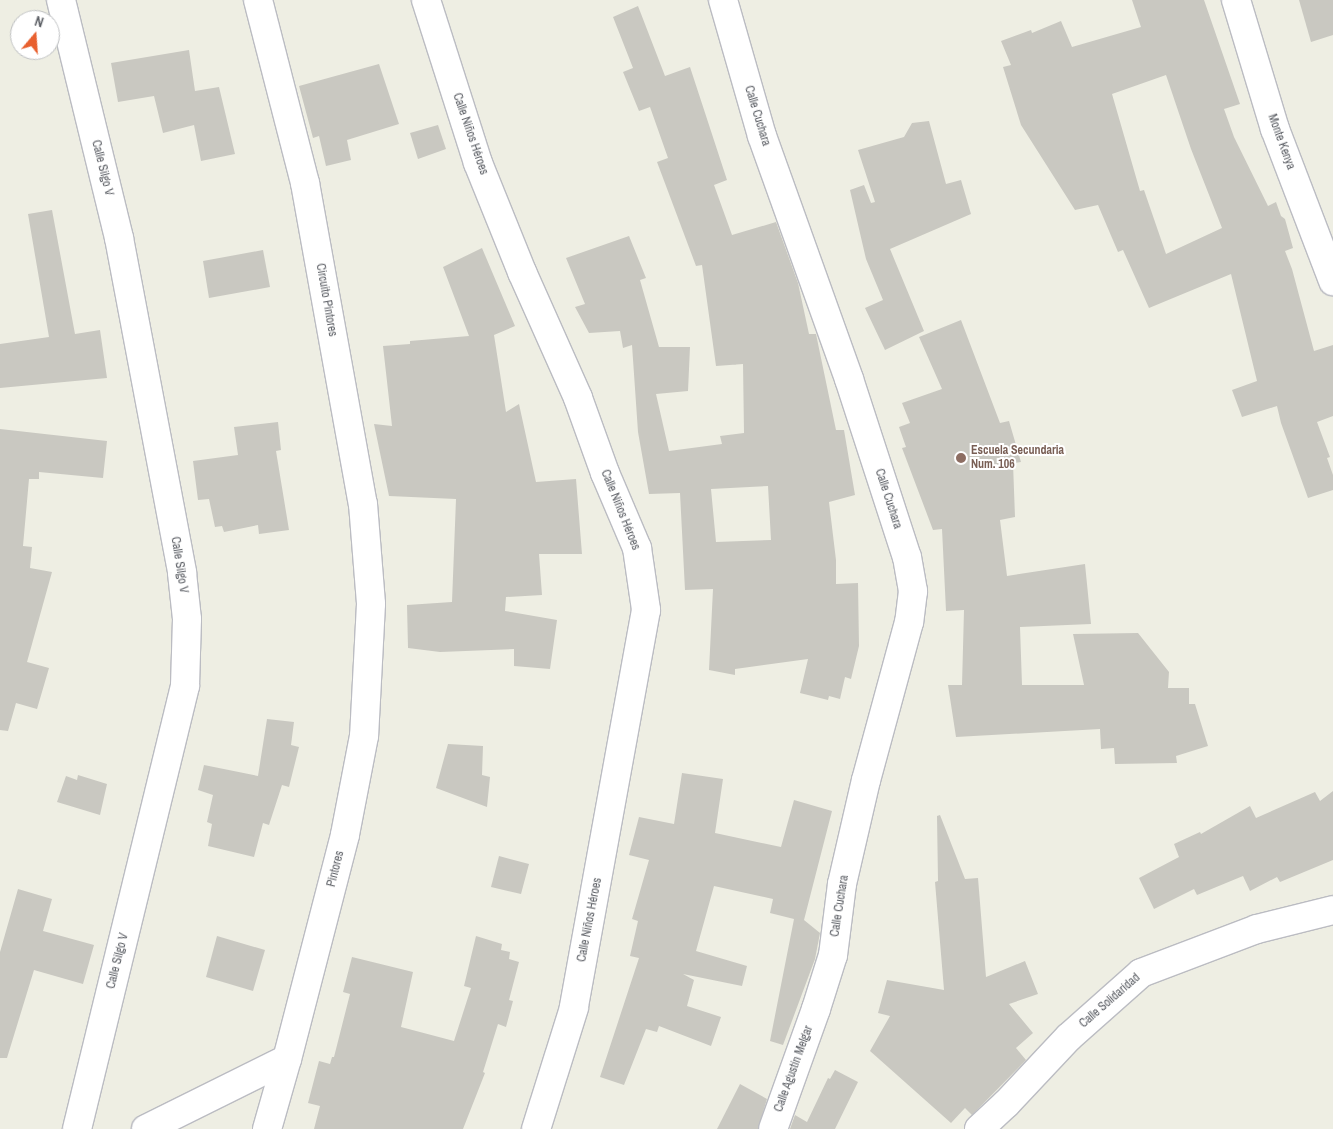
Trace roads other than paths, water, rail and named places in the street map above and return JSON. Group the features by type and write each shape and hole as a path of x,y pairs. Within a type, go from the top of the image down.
{"street":[{"name":"Calle Silgo V","path":"61,0 119,238 182,572 187,619 185,686 77,1129"},
{"name":"Circuito Pintores","path":"258,0 305,183 363,504 371,604"},
{"name":"Calle Niños Héroes","path":"426,0 478,163 522,272 578,398 605,473 637,548 646,610 574,1008 536,1129"},
{"name":"Calle Cuchara","path":"723,0 762,136 849,379 907,557 913,591 909,622 866,780 842,884 832,955 816,1009"},
{"name":"Monte Kenya","path":"1236,0 1275,129 1333,281"},
{"name":"Pintores","path":"267,1129 345,835 364,736 371,604"},
{"name":"Calle Solidaridad","path":"979,1129 1006,1104 1069,1037 1141,973 1257,929 1333,910"},
{"name":"Calle Agustín Melgar","path":"773,1129 816,1009"},
{"path":"146,1129 287,1059"}],"place":[{"name":"Escuela Secundaria Num. 106","path":"961,458"}]}
